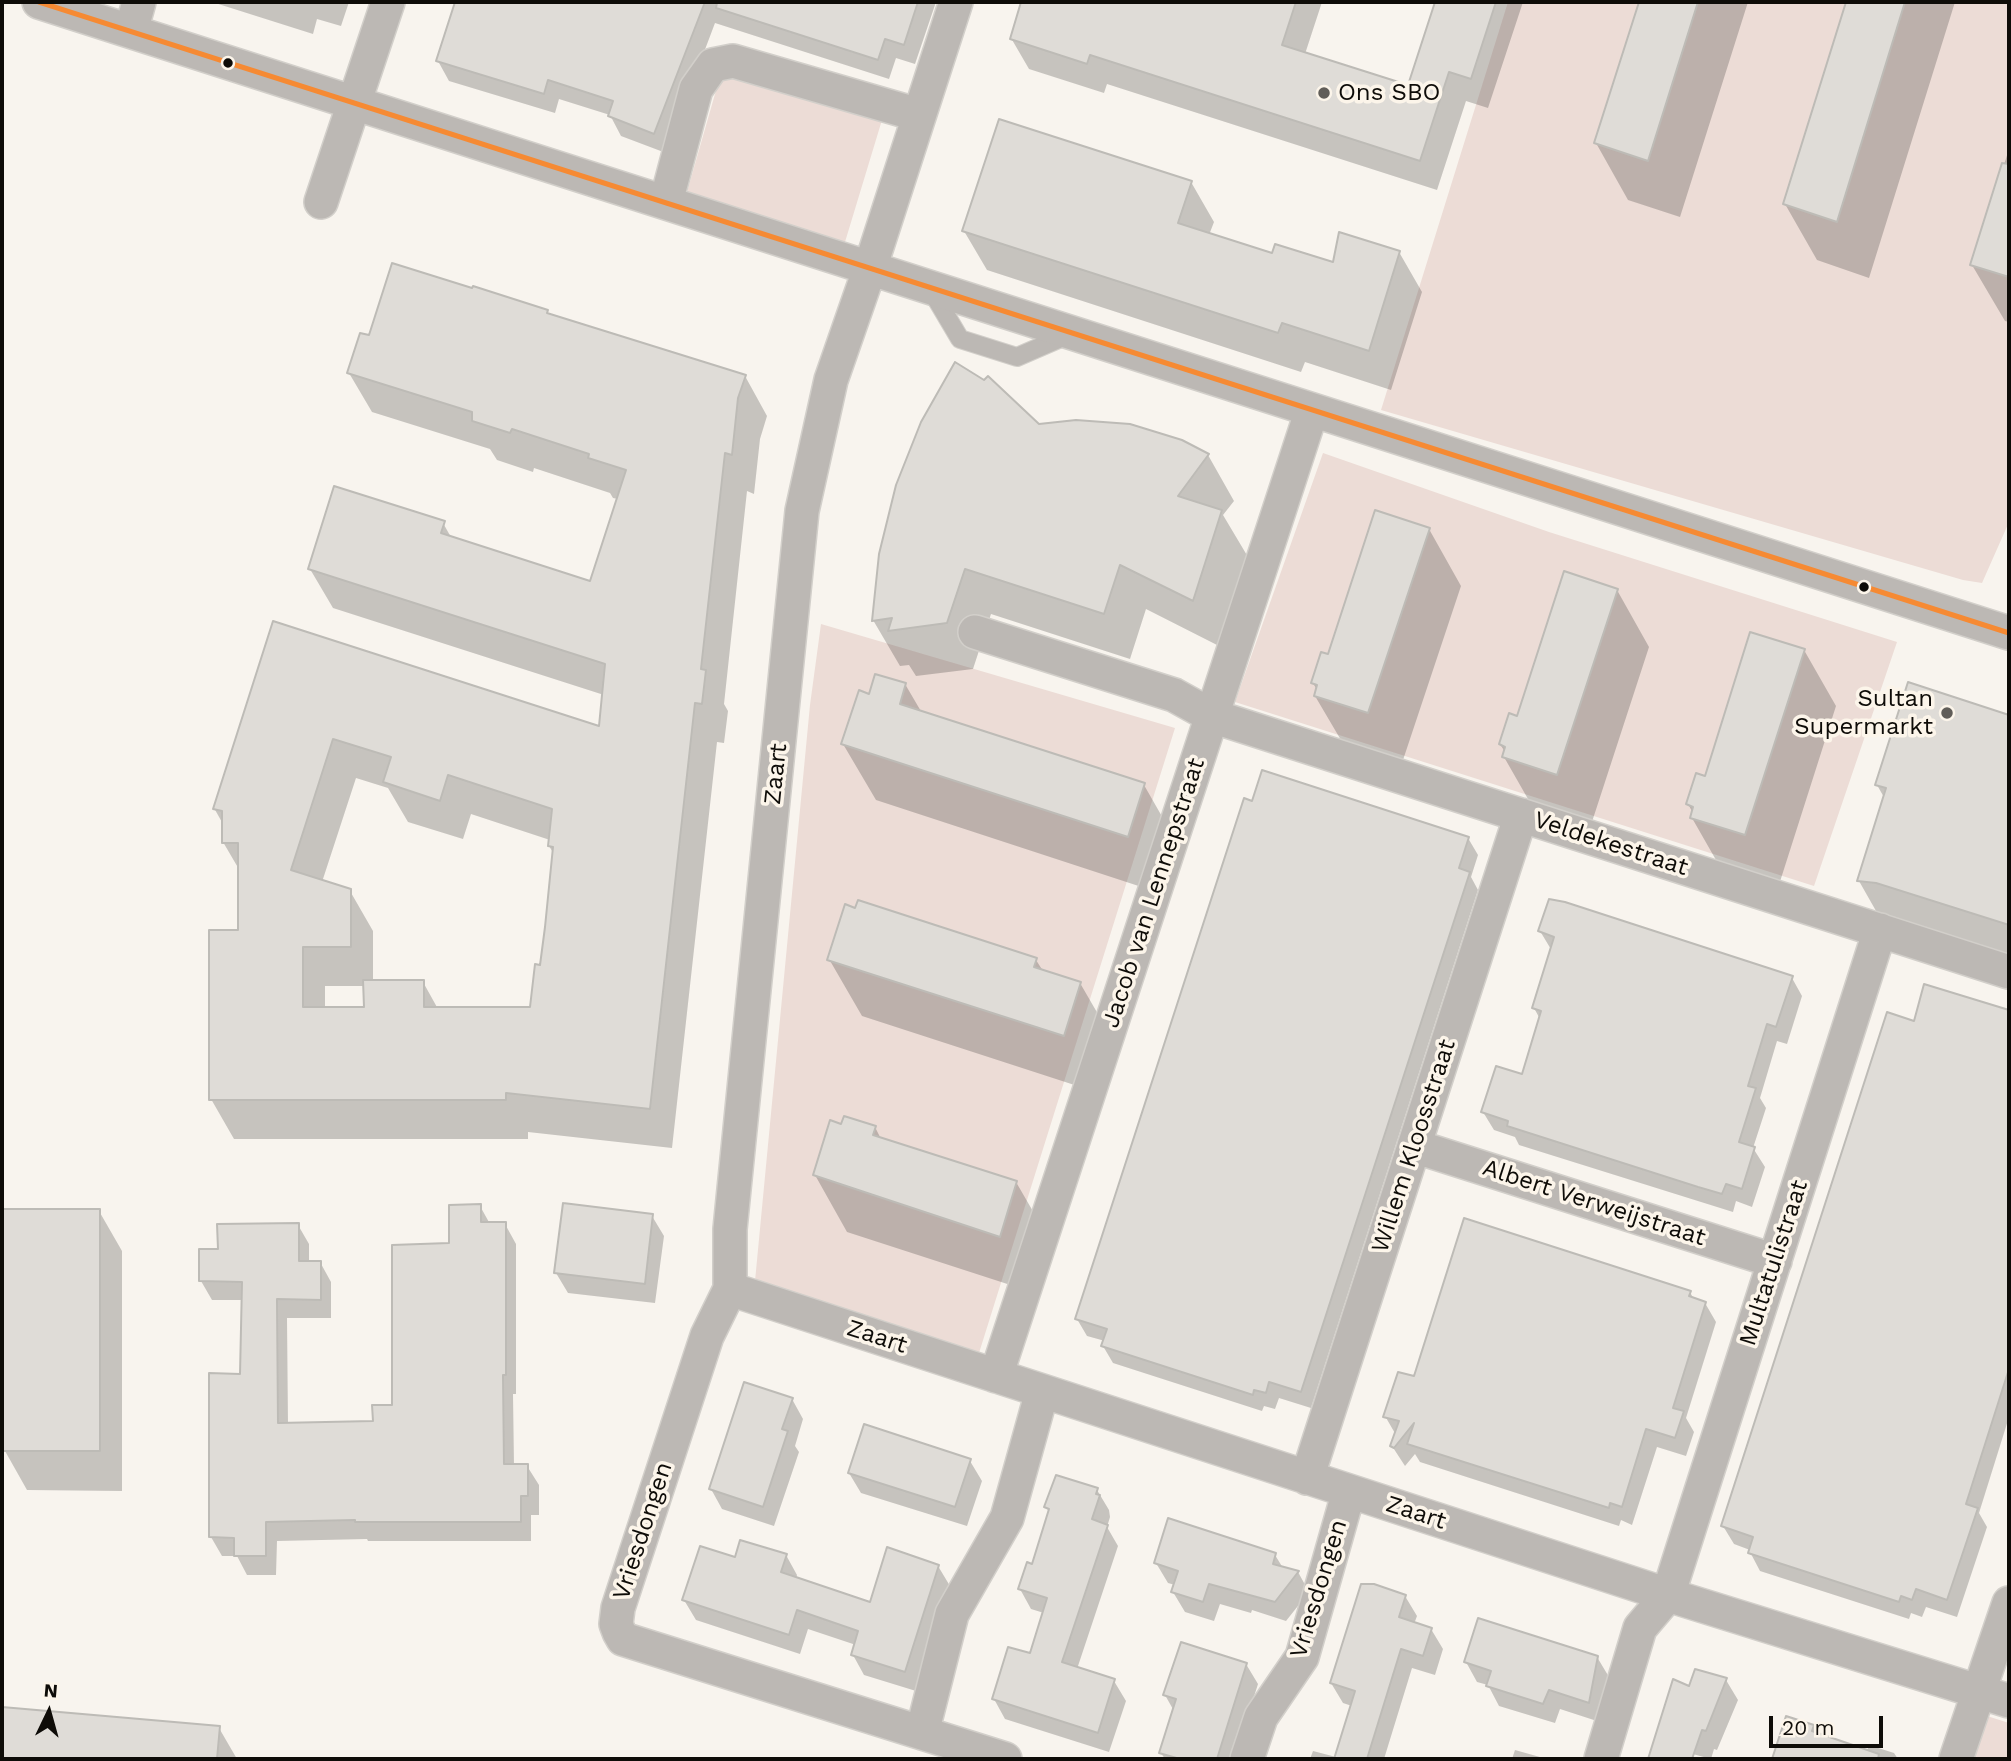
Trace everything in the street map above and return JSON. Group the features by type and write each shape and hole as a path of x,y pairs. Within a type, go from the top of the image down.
{"street":[{"path":"39,2 135,16 355,103 1312,410 2007,625"},
{"path":"321,202 388,2"},
{"name":"Zaart","path":"956,2 831,380 802,511 730,1229 730,1289 1668,1595 1994,1696"},
{"path":"666,202 696,89 713,65 733,61 919,115"},
{"name":"Jacob van Lennepstraat","path":"996,1376 1312,410"},
{"path":"975,632 1174,695 1212,716"},
{"name":"Veldekestraat","path":"1212,716 2009,972"},
{"name":"Willem Kloosstraat","path":"1307,1478 1521,815"},
{"name":"Multatulistraat","path":"1668,1595 1880,930"},
{"name":"Albert Verweijstraat","path":"1414,1146 1775,1261"},
{"name":"Vriesdongen","path":"730,1289 707,1336 618,1608 616,1624 623,1639 1005,1759"},
{"path":"922,1733 952,1614 1007,1518 1042,1392"},
{"name":"Vriesdongen","path":"1247,1759 1261,1717 1302,1657 1349,1491"},
{"path":"1601,1759 1640,1629 1668,1595"},
{"path":"1956,1759 1994,1696 2009,1603"}],"shaded area":[{"path":"1508,2 2009,2 2009,522 1982,583 1963,580 1381,410"},
{"path":"725,59 885,110 845,242 687,192"},
{"path":"1323,453 1549,532 1897,642 1814,886 1235,702"},
{"path":"821,624 1175,728 979,1353 755,1281 810,705"},
{"path":"1987,1716 2009,1723 2009,1759 1973,1759"}],"building":[{"path":"455,2 705,2 654,134 608,116 613,101 548,80 544,94 436,61"},
{"path":"717,2 918,2 904,45 885,39 878,60 716,8"},
{"name":"Ons SBO","path":"1021,2 1296,2 1282,45 1408,85 1435,2 1496,2 1471,79 1449,72 1420,161 1090,55 1087,64 1010,39"},
{"path":"1639,2 1698,2 1648,161 1594,143"},
{"path":"1846,2 1905,2 1837,222 1783,204"},
{"path":"999,119 1192,181 1178,223 1272,253 1275,244 1333,262 1339,232 1400,251 1369,351 1282,323 1278,333 962,231"},
{"path":"2002,163 2009,164 2009,277 1970,265"},
{"path":"392,263 472,288 473,286 548,310 547,313 746,375 738,398 732,455 725,453 701,669 706,670 702,704 695,703 650,1109 506,1093 506,1100 209,1100 209,930 238,930 238,843 222,843 222,811 213,809 273,621 599,726 605,664 308,569 334,486 445,521 441,533 590,581 626,470 588,458 589,454 512,429 510,433 472,421 472,412 347,373 360,333 369,335","holes":["333,739 391,757 383,782 440,801 448,775 552,809 548,846 553,847 545,927 540,965 535,964 530,1007 424,1007 424,980 363,980 364,1007 303,1007 303,947 351,947 351,889 291,870"]},
{"path":"955,362 984,380 988,376 1039,424 1076,420 1130,424 1182,440 1209,454 1178,496 1222,510 1193,601 1120,565 1104,614 965,569 947,623 888,631 892,618 872,621 879,554 896,485 921,422"},
{"path":"1375,510 1430,528 1368,713 1314,696 1317,685 1311,683 1321,652 1328,654"},
{"path":"1564,571 1618,589 1557,775 1502,757 1505,747 1499,744 1509,713 1517,716"},
{"path":"1750,632 1805,649 1745,835 1690,818 1693,807 1686,804 1696,773 1705,776"},
{"path":"875,674 906,683 900,704 1145,783 1128,837 841,744 859,690 869,694"},
{"path":"1908,682 2009,715 2009,925 1876,883 1857,881 1886,788 1875,785"},
{"path":"1262,770 1469,837 1459,868 1470,872 1301,1392 1269,1382 1266,1393 1254,1390 1253,1395 1101,1346 1107,1329 1075,1319 1244,798 1252,801"},
{"path":"1549,899 1793,976 1776,1027 1767,1024 1748,1086 1756,1088 1739,1142 1755,1147 1742,1189 1726,1184 1722,1194 1698,1187 1507,1126 1508,1121 1481,1112 1496,1066 1522,1074 1541,1011 1532,1008 1554,937 1538,931"},
{"path":"858,900 1037,958 1034,967 1081,982 1064,1036 827,960 845,904 855,908"},
{"path":"1924,984 2009,1010 2009,1369 1966,1504 1978,1508 1947,1600 1916,1589 1912,1600 1901,1596 1899,1602 1748,1553 1753,1537 1721,1526 1887,1012 1914,1021"},
{"path":"844,1116 876,1126 873,1135 1017,1181 1000,1237 813,1175 830,1120 841,1124"},
{"path":"563,1203 653,1214 645,1284 554,1273"},
{"path":"481,1204 481,1222 506,1222 504,1464 528,1464 528,1496 521,1496 521,1522 266,1522 266,1556 234,1556 234,1538 209,1537 209,1373 240,1374 242,1282 199,1281 199,1249 218,1249 217,1224 299,1223 299,1261 321,1261 321,1300 277,1299 278,1423 373,1421 372,1405 392,1405 392,1245 449,1243 449,1205"},
{"path":"2,1209 100,1209 100,1451 3,1451"},
{"path":"1464,1218 1691,1291 1689,1296 1706,1302 1673,1408 1684,1411 1675,1438 1646,1429 1622,1507 1610,1503 1609,1508 1407,1444 1414,1423 1394,1448 1390,1446 1399,1421 1383,1417 1398,1372 1414,1376"},
{"path":"744,1382 793,1398 782,1429 788,1431 763,1507 709,1489"},
{"path":"864,1424 971,1459 955,1507 848,1473"},
{"path":"1056,1475 1098,1488 1096,1494 1100,1495 1092,1519 1108,1525 1062,1662 1115,1679 1098,1733 992,1699 1008,1647 1030,1653 1047,1598 1018,1589 1027,1562 1032,1564 1049,1509 1044,1507"},
{"path":"1168,1518 1276,1553 1273,1564 1299,1571 1275,1602 1209,1584 1203,1602 1171,1592 1178,1571 1154,1563"},
{"path":"740,1540 787,1554 781,1572 870,1602 887,1547 939,1565 905,1672 851,1655 858,1631 797,1610 789,1635 682,1600 700,1546 735,1557"},
{"path":"1361,1584 1374,1584 1406,1595 1399,1617 1432,1628 1423,1656 1401,1649 1367,1759 1334,1759 1355,1691 1330,1683"},
{"path":"1478,1618 1598,1656 1589,1703 1549,1690 1543,1704 1486,1686 1491,1671 1464,1662"},
{"path":"1181,1642 1247,1663 1217,1759 1180,1759 1159,1753 1176,1699 1163,1695"},
{"path":"1695,1669 1727,1678 1706,1731 1702,1730 1692,1759 1648,1759 1673,1679 1689,1686"},
{"path":"2,1707 220,1726 217,1759 2,1759"},
{"path":"1786,1716 1814,1725 1812,1731 1879,1754 1878,1759 1772,1759"}],"transit line":[{"path":"39,2 2009,633"}],"place":[{"name":"Ons SBO","path":"1324,93"},
{"name":"Sultan Supermarkt","path":"1947,713"}]}
